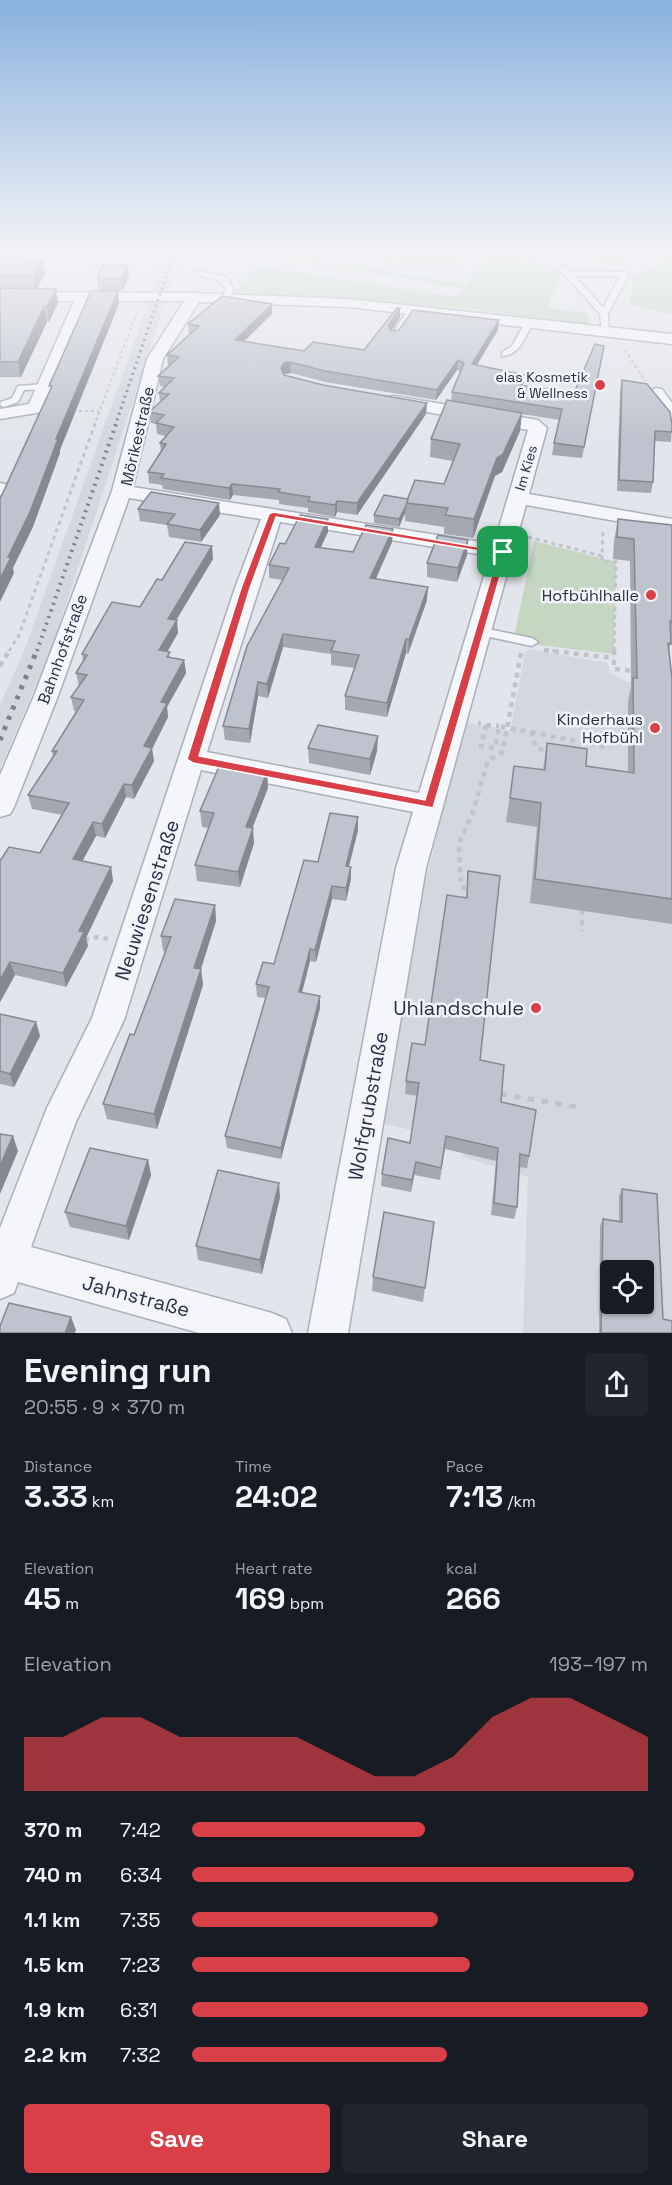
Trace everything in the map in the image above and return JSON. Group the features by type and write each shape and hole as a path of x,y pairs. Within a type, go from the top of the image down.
{"street":[{"path":"2,409 36,408 76,315"},
{"name":"Mörikestraße","path":"183,315 171,330 155,359 122,491 503,552"},
{"path":"464,315 672,339"},
{"path":"656,393 672,416"},
{"name":"Im Kies","path":"374,397 536,426 538,428 518,498 672,525"},
{"name":"Bahnhofstraße","path":"0,807 46,696 87,580 122,491"},
{"name":"Wolfgrubstraße","path":"328,1333 405,897 478,631 518,498"},
{"name":"Neuwiesenstraße","path":"3,1266 59,1120 108,1020 246,588 273,514"},
{"path":"193,759 429,805"},
{"name":"Jahnstraße","path":"3,1266 272,1333"}],"lane":[{"path":"394,337 409,315"},
{"path":"605,315 613,334"},
{"path":"505,354 515,348 529,323"},
{"path":"2,409 15,400 21,388 45,387"},
{"path":"478,631 529,646"}],"path":[{"path":"0,666 20,635 99,411 142,315"},
{"path":"613,334 638,373 656,393"},
{"path":"36,408 99,411"},
{"path":"603,534 602,561 616,562 614,669 647,673"},
{"path":"538,539 602,556"},
{"path":"466,888 461,887 459,843 472,815 488,760 502,753 529,646 614,658"},
{"path":"454,717 610,748"},
{"path":"486,724 481,746 495,748 499,726"},
{"path":"531,732 536,748 555,754"},
{"path":"582,910 582,931"},
{"path":"78,939 88,941 98,937 132,944"},
{"path":"501,1094 577,1107"}],"shaded area":[{"path":"144,315 161,315 51,650 0,768 0,705 24,651"},
{"name":"Uhlandschule","path":"529,649 608,663 610,673 627,682 672,689 672,1333 523,1333 528,1177 463,1157 461,1141 379,1123 423,892 465,722 510,731 525,653"}],"green space":[{"path":"519,315 587,315 590,324"},
{"path":"534,541 616,562 614,654 513,642"}],"building":[{"path":"0,315 40,315 18,362 0,362"},
{"path":"80,315 108,315 56,439 58,439 30,512 0,579 0,499 52,386 49,386"},
{"path":"199,315 260,315 235,340 304,351 313,342 364,350 391,315 395,315 388,326 391,331 399,330 409,315 458,315 499,320 472,364 524,375 519,385 574,393 595,344 604,346 584,447 554,443 562,409 452,392 464,363 458,360 437,390 325,371 290,362 284,363 281,368 284,375 323,385 427,403 357,503 337,501 335,505 308,501 310,497 278,492 280,489 232,484 229,488 161,478 164,474 148,472 166,444 160,443 174,427 156,423 164,415 149,412 169,394 159,393 174,378 158,376 179,357 167,355 199,326 188,324"},
{"path":"622,380 647,384 670,412 672,432 655,431 653,482 619,480"},
{"path":"447,400 522,413 503,454 497,458 474,519 445,515 448,508 406,503 415,480 444,484 460,444 431,439"},
{"path":"151,492 219,503 200,530 167,524 175,514 138,509"},
{"path":"384,495 408,499 399,519 374,515"},
{"path":"300,515 328,519 315,547 353,552 366,525 393,529 370,578 428,587 409,640 406,639 387,703 345,696 359,655 331,651 335,641 283,634 267,684 258,682 249,729 223,726 247,646 289,568 269,565 280,543 285,544"},
{"path":"618,519 672,525 672,622 670,621 671,644 668,643 672,678 672,899 535,879 541,803 510,798 514,766 545,770 547,743 587,749 586,766 634,773 633,678 637,678 634,539 617,537"},
{"path":"438,535 468,540 458,568 427,563"},
{"path":"185,542 212,546 168,619 177,620 159,650 170,652 167,657 184,660 161,702 167,703 144,746 152,748 132,785 124,784 102,824 93,822 73,859 111,867 79,931 84,932 63,973 10,962 0,980 0,861 9,847 40,853 69,803 28,795 57,751 52,751 84,700 71,697 87,675 76,673 87,655 82,654 112,602 140,607 157,579 162,580"},
{"path":"318,725 378,736 370,759 308,748"},
{"path":"220,764 267,772 246,827 253,828 238,872 195,865 214,813 200,811"},
{"path":"330,813 358,817 346,866 351,867 346,888 332,886 315,950 310,949 299,992 320,996 281,1148 225,1136 269,987 256,984 263,962 274,964 304,860 318,862"},
{"path":"468,871 500,876 480,1060 504,1065 501,1102 536,1110 529,1156 520,1154 517,1207 494,1203 498,1148 446,1136 441,1168 416,1162 412,1180 382,1174 388,1138 410,1143 419,1083 406,1081 412,1043 425,1045 447,895 467,898"},
{"path":"175,899 215,905 194,968 201,969 154,1114 103,1104 130,1034 134,1035 171,937 161,936"},
{"path":"0,1014 36,1022 10,1074 0,1071"},
{"path":"0,1134 13,1136 0,1166"},
{"path":"90,1148 148,1160 126,1226 65,1212"},
{"path":"218,1170 279,1183 260,1260 196,1246"},
{"path":"622,1189 657,1194 663,1319 672,1321 672,1333 601,1333 601,1314 654,1314 654,1260 602,1260 603,1219 622,1222"},
{"path":"384,1212 434,1222 425,1288 373,1277"},
{"path":"9,1303 71,1317 65,1333 0,1333 0,1326"}],"railway":[{"path":"115,426 153,315"},
{"path":"37,651 116,424"},
{"path":"0,740 37,650"}],"place":[{"name":"elas Kosmetik & Wellness","path":"600,385"},
{"name":"Hofbühlhalle","path":"651,595"},
{"name":"Kinderhaus Hofbühl","path":"655,728"},
{"name":"Uhlandschule","path":"536,1008"}],"route":[{"path":"273,514 503,552 429,805 193,759 246,588 273,514"}]}
